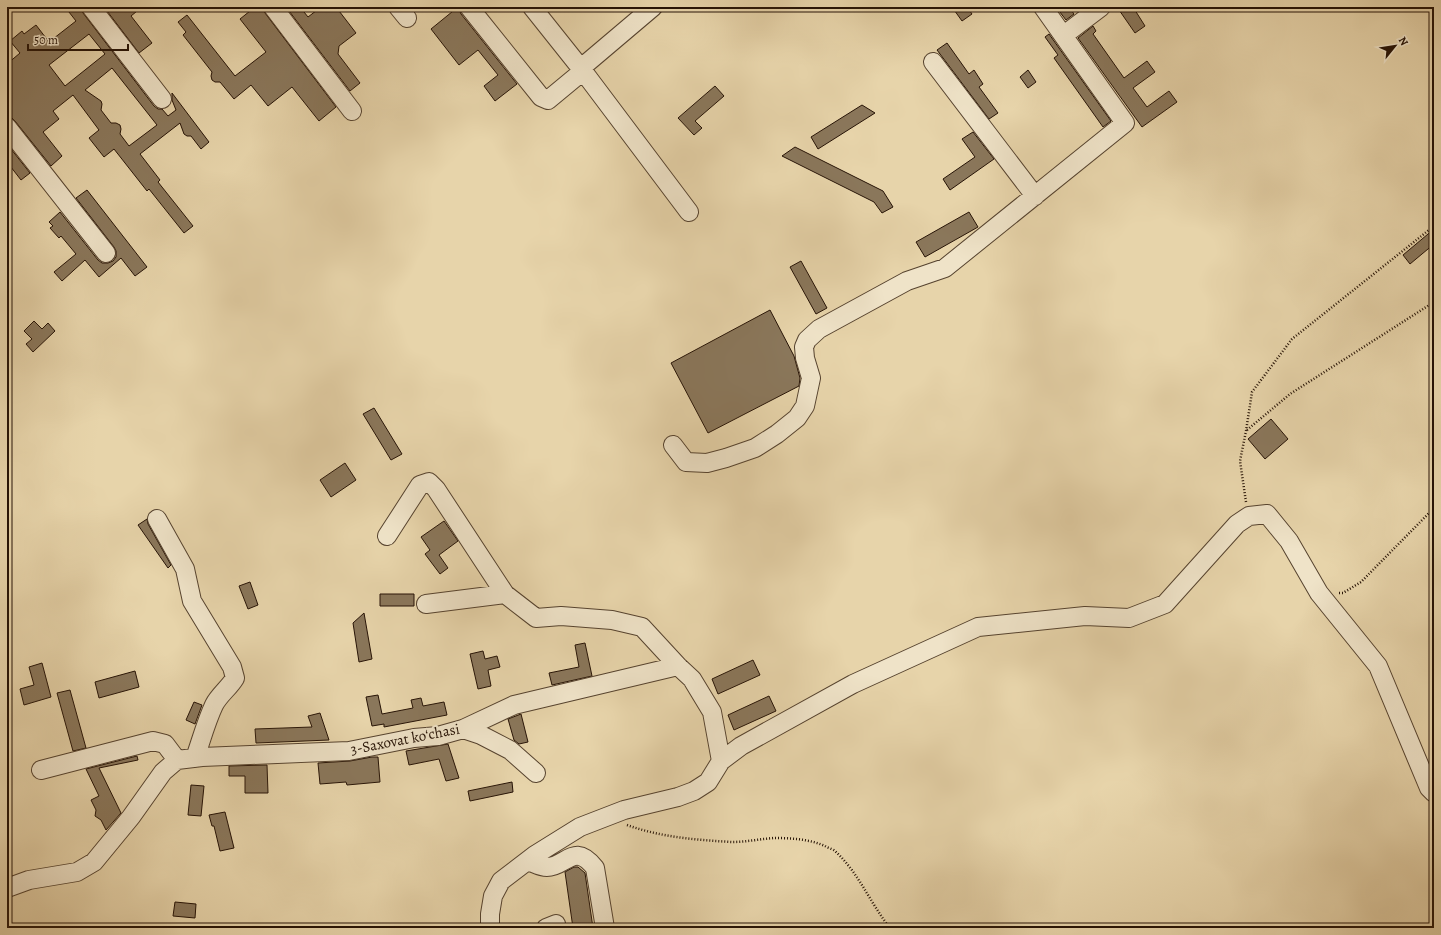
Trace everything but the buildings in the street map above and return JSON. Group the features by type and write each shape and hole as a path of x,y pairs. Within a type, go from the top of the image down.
{"street":[{"path":"91,7 162,99"},
{"path":"273,7 352,111"},
{"path":"469,7 541,97 548,100 653,7"},
{"path":"532,7 582,70 689,212"},
{"path":"673,445 686,462 707,463 755,448 777,434 797,418 805,406 810,378 804,347 807,340 819,329 907,281 945,268 1126,123 1043,7"},
{"path":"1064,35 1102,7"},
{"path":"933,62 1035,196"},
{"path":"7,127 106,253"},
{"path":"387,536 420,485 428,482 436,489 505,594 536,618 561,616 612,620 642,627 692,679 712,712 721,761"},
{"path":"490,928 490,914 493,896 502,881 528,861 580,827 624,810 678,797 694,791 708,782 721,761 741,746 853,684 978,626 1085,616 1129,618 1165,604 1237,524 1249,516 1267,514 1289,541 1319,593 1378,666 1429,788 1434,793"},
{"path":"157,519 185,569 192,601 232,667 235,678 229,688 220,696 214,705 195,758"},
{"path":"426,604 505,594"},
{"name":"3-Saxovat koʻchasi","path":"177,760 349,751 414,738 438,736 463,729 514,705 678,666"},
{"path":"463,729 481,735 510,750 536,773"},
{"path":"7,888 29,880 78,872 94,862 163,772 177,760 165,744 153,741 41,770"},
{"path":"528,861 546,867 576,856 591,863 595,868 605,928"}],"path":[{"path":"1249,516 1244,493 1240,461 1252,392 1292,340 1434,226"},
{"path":"1246,431 1290,394 1434,302"},
{"path":"1319,593 1344,593 1361,582 1434,508"},
{"path":"612,815 628,825 668,836 733,842 774,838 818,843 834,850 851,869 890,928"}]}
